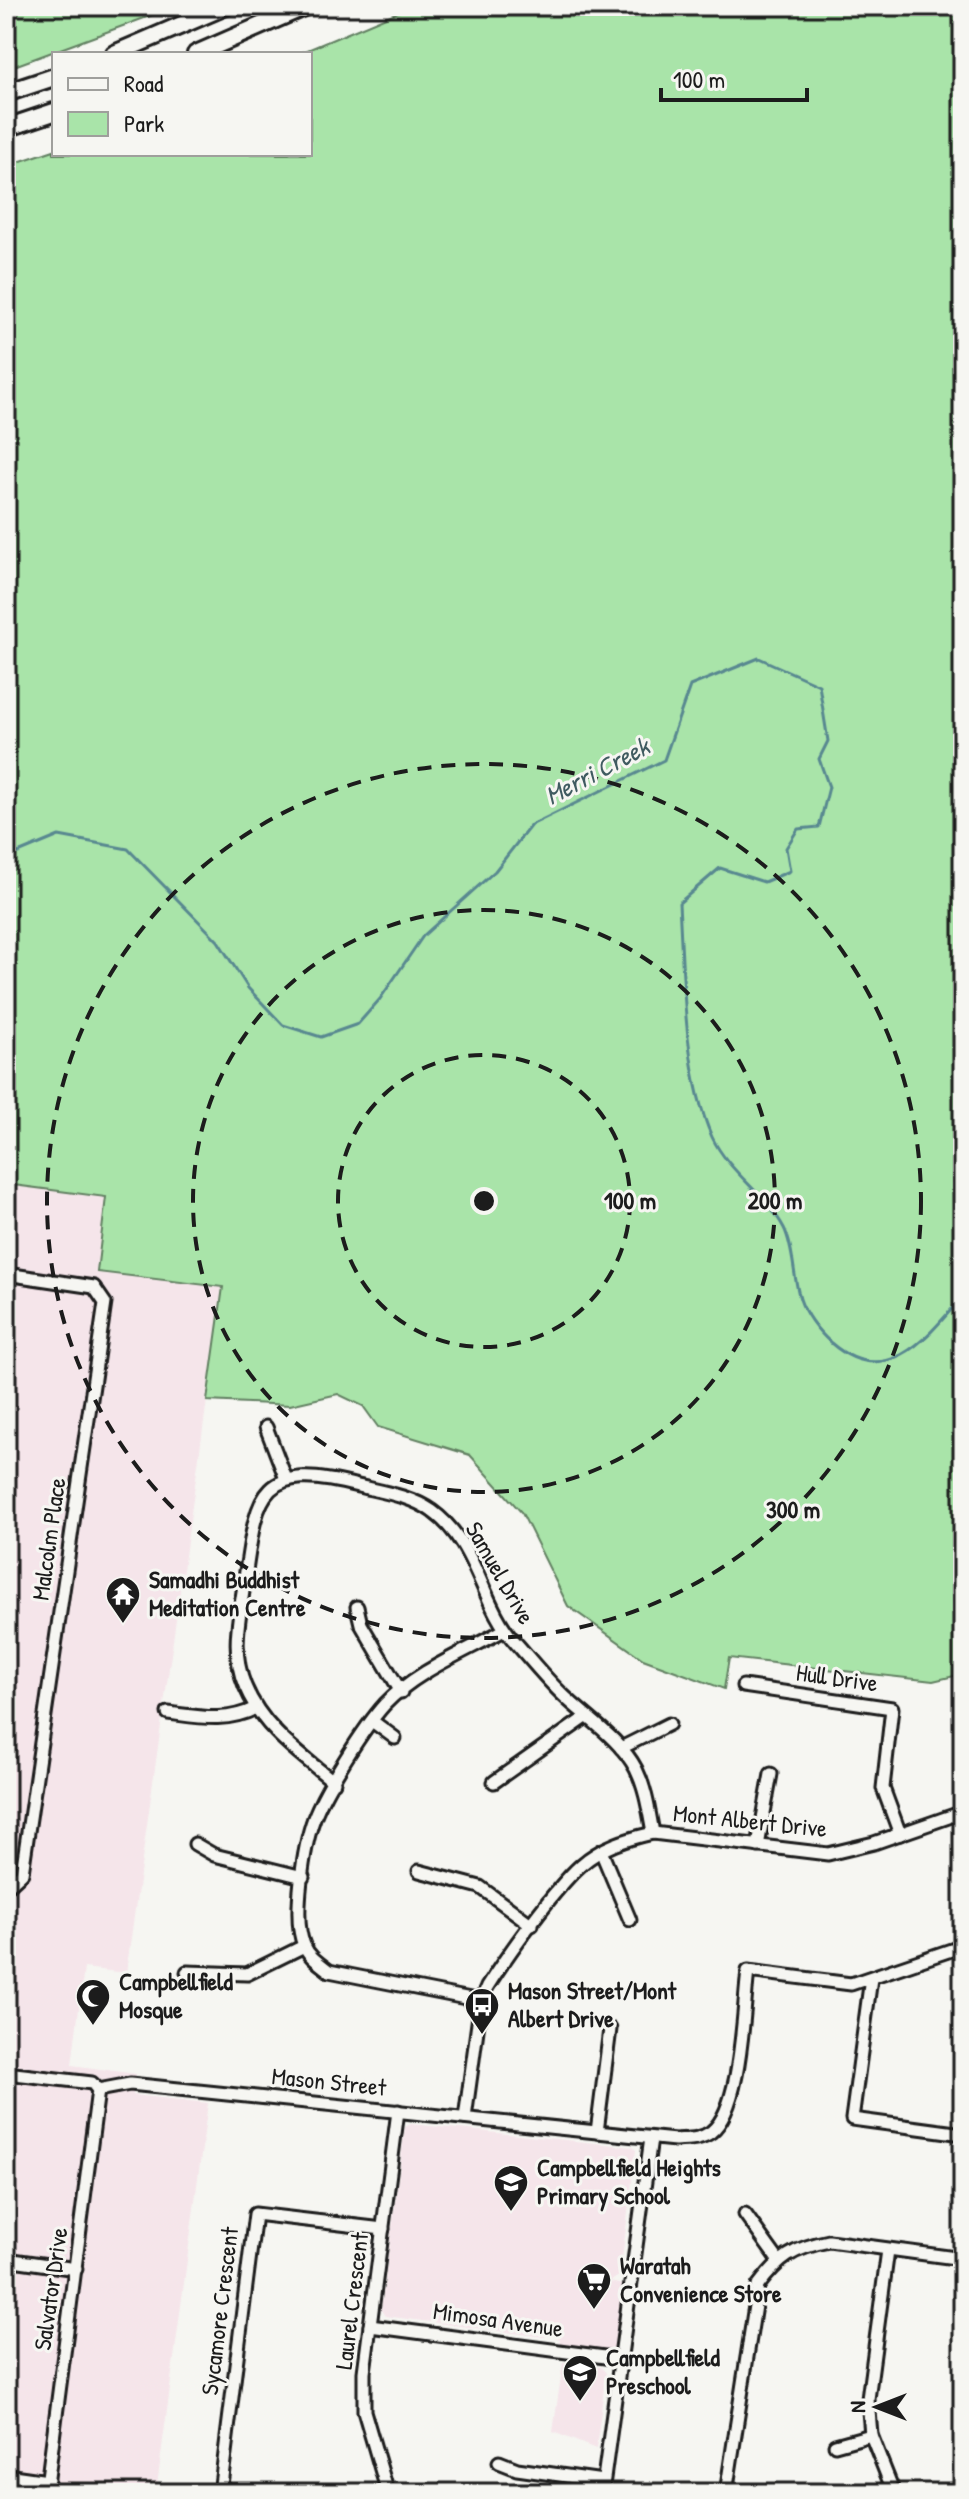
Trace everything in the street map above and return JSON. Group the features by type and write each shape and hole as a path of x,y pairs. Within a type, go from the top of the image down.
{"highway":[{"path":"119,52 226,6"},
{"path":"201,52 306,6"},
{"path":"6,93 52,78"},
{"path":"6,128 52,113"}],"street":[{"name":"Malcolm Place","path":"6,1274 94,1287 105,1303 22,1873 8,1884"},
{"path":"266,1427 286,1479 269,1489 254,1516 236,1653 244,1684 256,1708 274,1732 334,1782"},
{"name":"Samuel Drive","path":"286,1479 308,1475 328,1478 409,1499 432,1511 454,1533 472,1559 504,1630 586,1717 621,1748 636,1768 653,1833"},
{"path":"357,1607 361,1624 401,1692"},
{"path":"481,2001 329,1971 313,1960 304,1946 299,1920 314,1819 372,1721 428,1671 504,1630"},
{"name":"Hull Drive","path":"743,1686 892,1708 883,1788 900,1834"},
{"path":"168,1713 216,1719 237,1717 256,1708"},
{"path":"494,1782 586,1717"},
{"path":"372,1721 395,1738"},
{"path":"621,1748 669,1724"},
{"path":"758,1846 771,1774"},
{"name":"Mont Albert Drive","path":"465,2118 481,2001 498,1970 580,1865 601,1851 627,1839 653,1833 828,1854 963,1812"},
{"path":"195,1844 214,1855 303,1877"},
{"path":"601,1851 630,1920"},
{"path":"419,1871 480,1887 532,1925"},
{"path":"187,1972 247,1974 304,1946"},
{"path":"963,1946 871,1978 852,2119 963,2134"},
{"name":"Mason Street","path":"6,2073 92,2083 98,2090 130,2084 651,2138 699,2138 722,2119 732,2092 748,1971 851,1984 871,1978"},
{"path":"597,2132 610,2029"},
{"name":"Salvator Drive","path":"47,2487 98,2090"},
{"name":"Laurel Crescent","path":"384,2492 364,2411 364,2372 398,2111"},
{"path":"499,2462 517,2469 603,2487 651,2138"},
{"name":"Sycamore Crescent","path":"220,2493 255,2214 383,2229"},
{"path":"745,2214 778,2260"},
{"path":"726,2493 758,2286 778,2260 809,2245 829,2241 963,2259"},
{"path":"888,2250 868,2399 871,2435 894,2493"},
{"path":"6,2259 76,2269"},
{"name":"Mimosa Avenue","path":"370,2326 620,2359"},
{"path":"835,2445 871,2435"},
{"path":"6,2475 47,2487"}],"shaded area":[{"path":"6,1184 106,1197 97,1272 223,1287 126,1973 84,1968 72,2065 136,2074 133,2095 208,2103 156,2493 6,2493"},
{"name":"Campbellfield Heights Primary School","path":"411,2124 633,2147 636,2150 620,2275 610,2282 623,2285 614,2348 605,2352 559,2346 560,2339 549,2335 544,2337 385,2316 381,2310 405,2127"},
{"name":"Campbellfield Preschool","path":"563,2362 601,2367 606,2373 596,2449 553,2432"}],"green space":[{"path":"6,6 177,6 52,52 6,69"},
{"path":"412,6 963,6 963,1674 933,1681 729,1658 724,1689 643,1659 568,1606 522,1513 470,1455 378,1427 363,1406 338,1394 290,1405 207,1401 223,1287 97,1272 106,1197 6,1184 6,166 52,151 52,156 312,156 312,52 303,52"}],"waterway":[{"name":"Merri Creek","path":"6,858 59,836 128,849 218,941 248,988 283,1025 321,1037 358,1024 380,999 423,936 495,871 531,825 664,760 690,686 759,658 819,685 828,741 819,759 829,787 819,827 798,829 786,848 790,871 764,882 720,868 679,903 686,1023 696,1084 703,1112 719,1150 768,1204 784,1228 803,1306 831,1343 851,1356 870,1362 887,1360 920,1342 963,1296"}],"place":[{"name":"Samadhi Buddhist Meditation Centre","path":"123,1625"},
{"name":"Campbellfield Mosque","path":"93,2027"},
{"name":"Mason Street/Mont Albert Drive","path":"482,2036"},
{"name":"Campbellfield Heights Primary School","path":"511,2213"},
{"name":"Waratah Convenience Store","path":"594,2311"},
{"name":"Campbellfield Preschool","path":"580,2403"}]}
